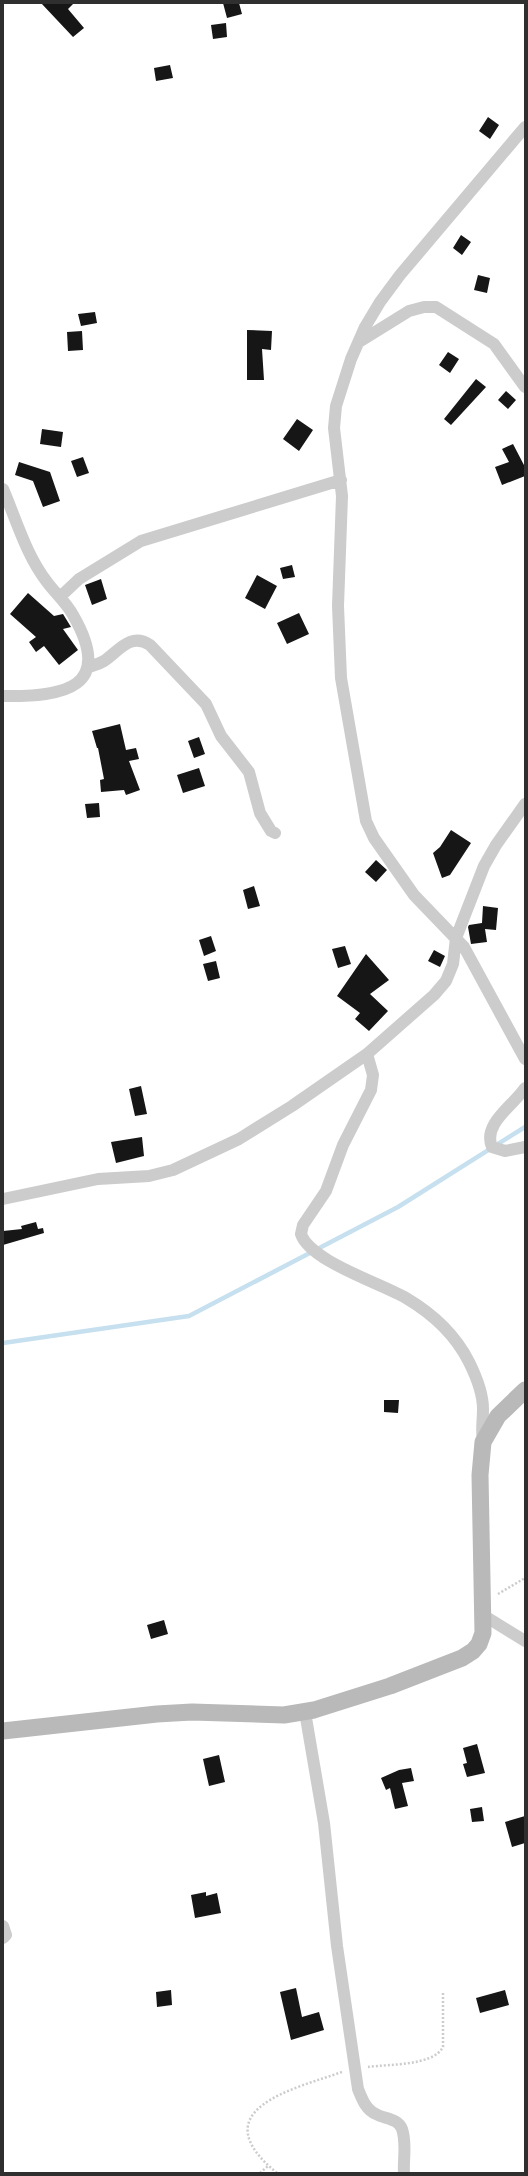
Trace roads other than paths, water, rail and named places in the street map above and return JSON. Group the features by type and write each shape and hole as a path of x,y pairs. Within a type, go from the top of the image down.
{"street":[{"path":"525,127 400,275 380,302 351,359 336,406 334,428 341,480 338,606 341,678 366,821 374,838 414,895 456,938 471,959 525,1059"},
{"path":"359,342 409,311 424,307 436,307 494,344 525,386"},
{"path":"61,596 78,579 141,541 341,480"},
{"path":"3,489 33,558 47,582 61,596 73,615 88,650 89,667 83,678 77,683 58,692 3,696"},
{"path":"89,667 102,662 122,645 130,641 142,641 150,645 206,704 221,736 249,772 260,813 271,831 275,833"},
{"path":"3,1199 98,1179 149,1176 172,1170 239,1139 292,1106 367,1054 408,1019 446,981 453,964 456,938 484,866 496,845 525,804"},
{"path":"3,1731 157,1714 192,1712 284,1715 305,1712 343,1702 462,1658 473,1651 479,1644 483,1632 480,1475 483,1442 481,1431 483,1410 481,1396 464,1352 446,1328 406,1298 322,1257 308,1246 301,1234 303,1225 326,1191 345,1140 371,1090 372,1075 367,1054"},
{"path":"525,1088 496,1122 490,1135 490,1142 492,1148 498,1150 525,1147"},
{"path":"483,1442 498,1416 525,1390"},
{"path":"483,1610 525,1641"},
{"path":"305,1712 324,1822 337,1946 358,2089 367,2107 376,2115 395,2121 401,2127 404,2146 404,2173"},
{"path":"3,1926 6,1935 3,1938"}],"waterway":[{"path":"3,1343 189,1316 398,1207 525,1127"}]}
